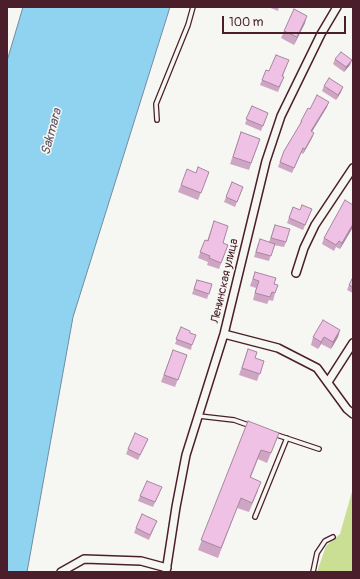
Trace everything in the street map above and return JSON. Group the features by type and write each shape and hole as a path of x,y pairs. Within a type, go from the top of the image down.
{"street":[{"name":"Ленинская улица","path":"167,570 186,455 224,334 266,161 281,116 321,34 337,7"},
{"path":"296,273 304,248 315,225 353,168"},
{"path":"224,334 278,348 317,368 353,414"},
{"path":"328,382 353,343"},
{"path":"61,572 84,559 142,561 167,570"}],"lane":[{"path":"157,120 156,104 188,25 193,7"},
{"path":"198,416 234,420 254,427"},
{"path":"267,431 319,449"},
{"path":"255,517 287,438"},
{"path":"313,572 317,553 325,541 333,537"}],"green space":[{"path":"353,488 353,572 317,572 326,546 340,534"}],"water":[{"name":"Sakmara","path":"23,7 170,7 73,317 27,572 7,572 7,61"}],"building":[{"path":"294,9 307,16 297,37 284,31"},
{"path":"341,52 352,60 346,67 335,59"},
{"path":"276,55 289,60 282,76 284,77 279,87 262,80 266,70 269,71"},
{"path":"329,78 343,87 338,95 324,86"},
{"path":"317,95 329,102 311,131 314,133 305,149 303,148 294,168 280,162 284,151"},
{"path":"252,106 268,113 263,126 246,119"},
{"path":"241,132 260,139 251,163 233,157"},
{"path":"198,167 209,172 201,193 181,185 187,169 196,173"},
{"path":"232,182 243,187 237,202 226,197"},
{"path":"345,200 353,205 353,224 342,243 339,241 336,245 324,238"},
{"path":"302,205 312,209 305,225 289,218 293,207 300,210"},
{"path":"214,221 228,226 223,243 228,245 221,263 200,252 205,240 208,241"},
{"path":"275,225 290,229 286,242 271,238"},
{"path":"260,239 275,244 271,256 256,252"},
{"path":"255,272 276,278 274,284 278,285 275,293 272,292 270,297 255,293 259,281 253,279"},
{"path":"353,277 353,287 349,285"},
{"path":"197,280 212,284 209,294 194,289"},
{"path":"323,320 340,330 333,342 324,337 321,342 313,337"},
{"path":"181,327 196,335 192,345 176,339"},
{"path":"248,349 257,352 255,358 264,361 260,374 242,368"},
{"path":"173,350 187,355 178,380 164,375"},
{"path":"248,421 279,433 271,453 261,450 250,477 261,482 252,503 241,498 221,548 201,540"},
{"path":"135,433 148,439 140,455 128,449"},
{"path":"147,481 162,487 155,502 140,496"},
{"path":"142,514 157,521 150,535 136,528"}]}
